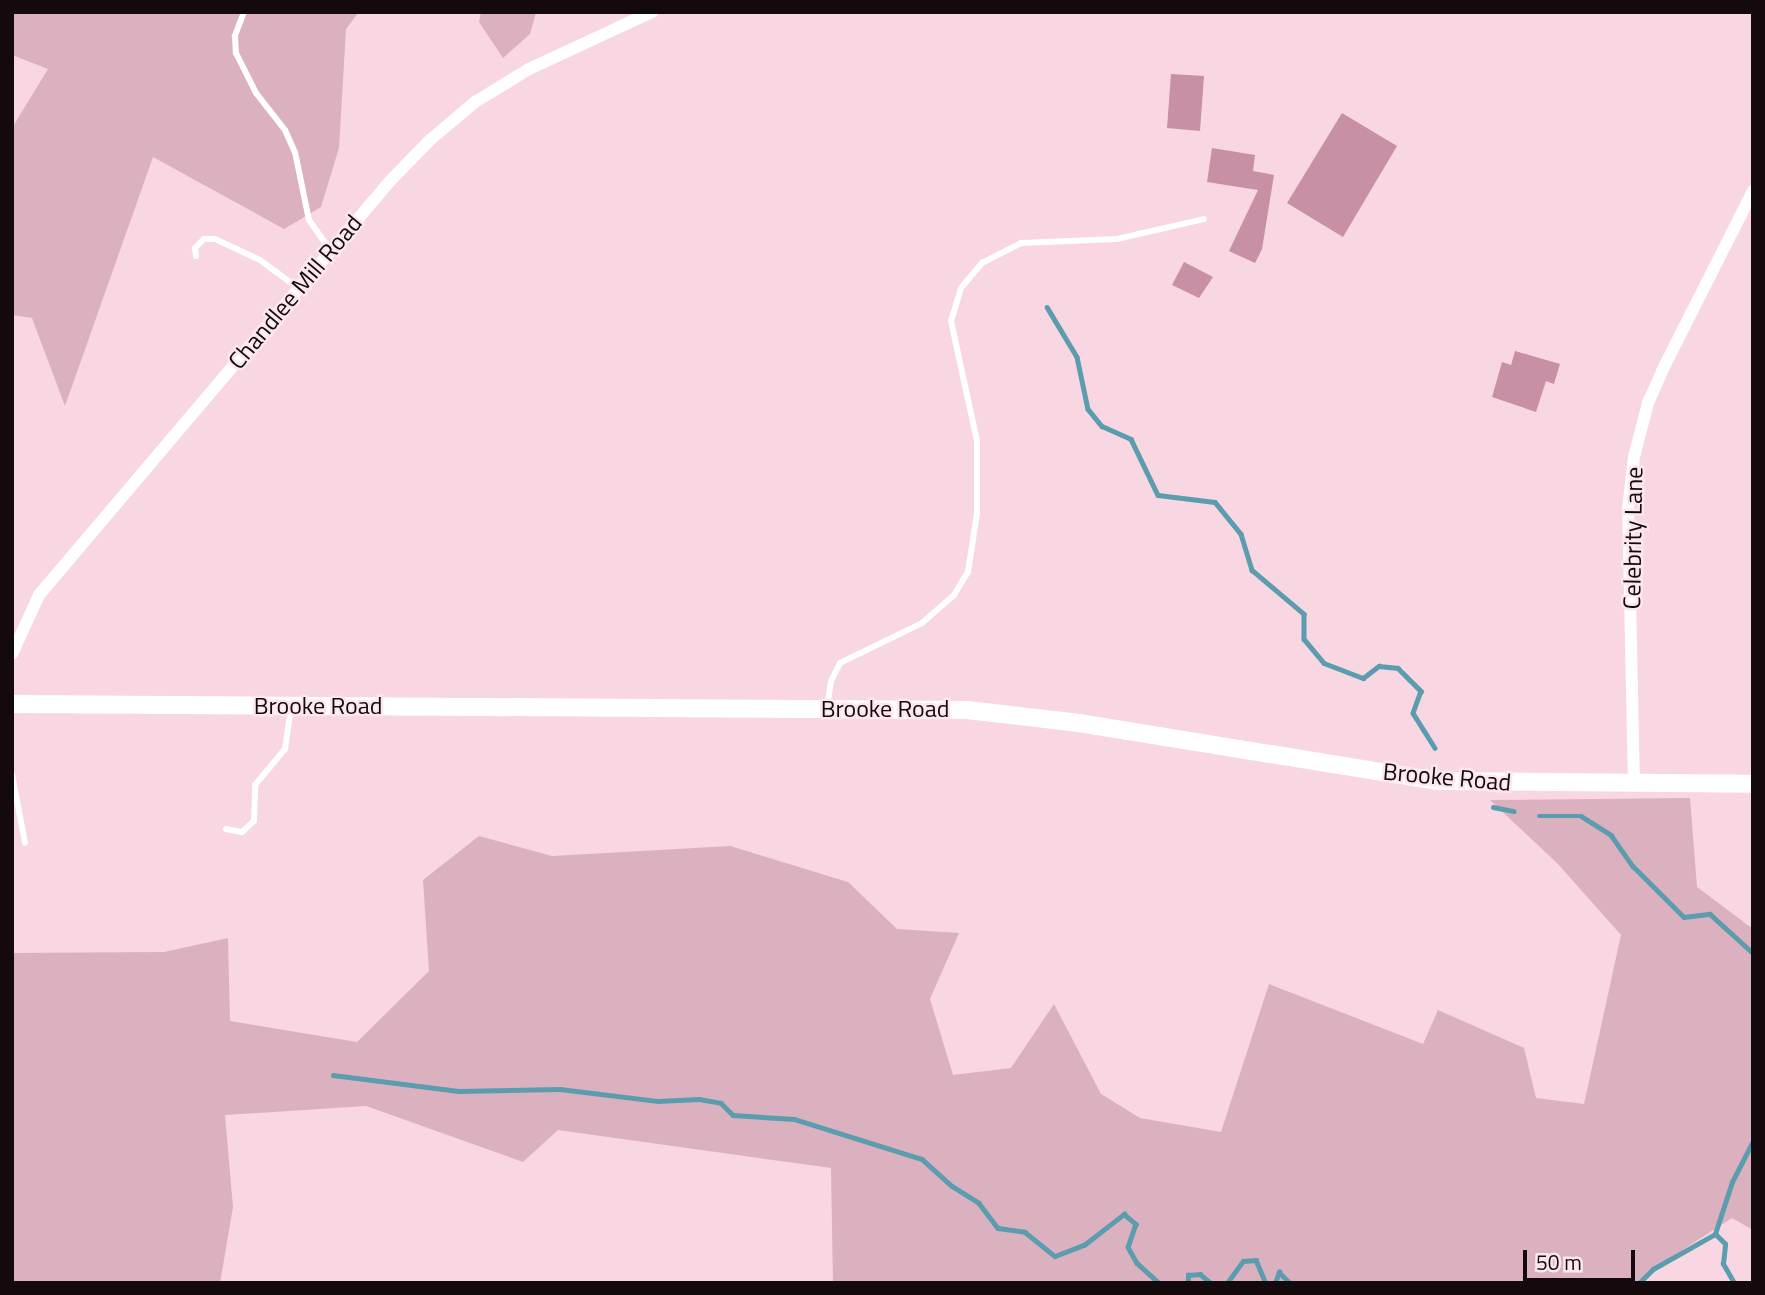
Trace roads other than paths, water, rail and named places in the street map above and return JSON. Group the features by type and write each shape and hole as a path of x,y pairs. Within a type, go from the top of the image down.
{"street":[{"name":"Chandlee Mill Road","path":"12,654 39,595 390,181 475,102 529,69 652,12"},
{"name":"Celebrity Lane","path":"1634,786 1628,509 1634,457 1652,392 1753,191"},
{"name":"Brooke Road","path":"12,704 967,710 1079,723 1438,781 1634,786 1753,784"}],"lane":[{"path":"244,12 235,36 236,53 256,93 285,130 295,152 309,220 330,250"},
{"path":"826,709 831,681 840,663 922,623 954,595 968,572 977,513 977,441 951,321 961,288 982,263 1021,243 1117,239 1205,219"},
{"path":"196,256 195,248 204,239 215,239 260,260 298,288"},
{"path":"226,829 242,832 254,821 255,785 285,749 292,706"},
{"path":"12,774 25,843"}],"waterway":[{"path":"1047,307 1077,357 1088,409 1102,426 1131,439 1158,495 1215,502 1241,534 1252,570 1304,614 1304,639 1324,663 1363,678 1379,666 1398,668 1421,691 1413,713 1435,748"},
{"path":"1493,807 1514,811"},
{"path":"1539,816 1581,816 1611,835 1633,866 1684,917 1710,914 1753,953"},
{"path":"333,1075 458,1091 560,1089 658,1101 699,1099 721,1103 733,1115 794,1119 922,1159 952,1186 979,1203 998,1228 1025,1232 1055,1256 1084,1245 1124,1214 1136,1224 1128,1247 1137,1263 1159,1283"},
{"path":"1734,1283 1723,1264 1725,1244 1715,1234 1732,1182 1753,1141"},
{"path":"1639,1283 1653,1269 1715,1234"},
{"path":"1227,1283 1243,1261 1256,1260 1266,1283"},
{"path":"1275,1283 1279,1272 1290,1283"},
{"path":"1188,1283 1188,1275 1200,1274 1211,1283"}]}
